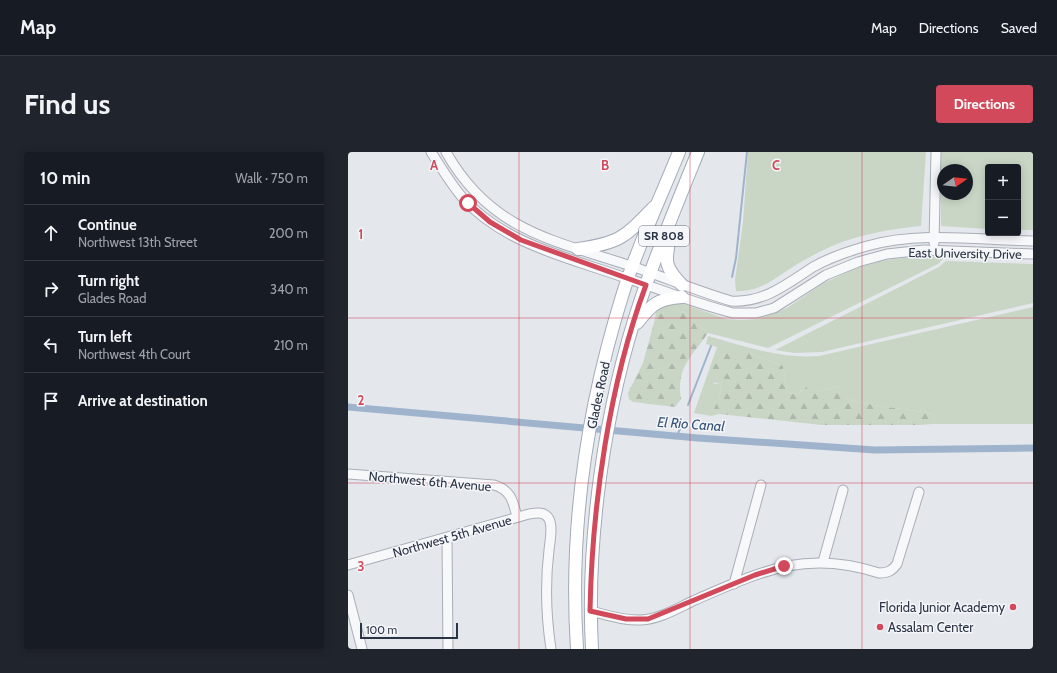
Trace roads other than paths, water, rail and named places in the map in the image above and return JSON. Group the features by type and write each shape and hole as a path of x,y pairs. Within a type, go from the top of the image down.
{"main road":[{"name":"Glades Road","path":"577,649 575,603 578,517 586,452 595,400 628,278 679,152"},
{"name":"Glades Road","path":"592,649 590,611 591,574 596,518 605,452 614,402 632,331 648,279 698,152"},
{"path":"632,331 652,304 682,291 669,271 666,259 679,199"},
{"path":"578,249 611,243 620,239 659,202"}],"street":[{"name":"East University Drive","path":"431,152 462,196 501,229 532,245 628,278 648,279 682,291 733,313 765,311 780,305 826,275 858,262 886,254 934,250 1033,254"},
{"name":"East University Drive","path":"446,152 477,195 496,212 525,230 633,267 648,279"},
{"path":"934,250 936,152"},
{"name":"East University Drive","path":"682,291 731,301 752,300 775,292 814,267 851,251 899,239 934,238 1033,241"},
{"name":"Northwest 6th Avenue","path":"348,474 494,485 508,492 512,498 517,517"},
{"path":"734,584 761,485"},
{"path":"823,562 843,490"},
{"path":"590,611 626,619 648,619 734,584 784,566 823,562 849,565 879,573 886,573 892,570 896,564 919,492"},
{"name":"Northwest 5th Avenue","path":"348,565 517,517 538,513 545,515 549,519 550,525 546,604 551,649"},
{"path":"447,538 448,649"},
{"path":"348,595 362,649"}],"waterway":[{"path":"732,277 736,258 747,152"},
{"path":"688,405 711,346"},
{"name":"El Rio Canal","path":"348,407 698,438 875,450 1033,448"},
{"path":"677,436 682,424"}],"place":[{"name":"Florida Junior Academy","path":"1013,607"},
{"name":"Assalam Center","path":"880,627"}]}
